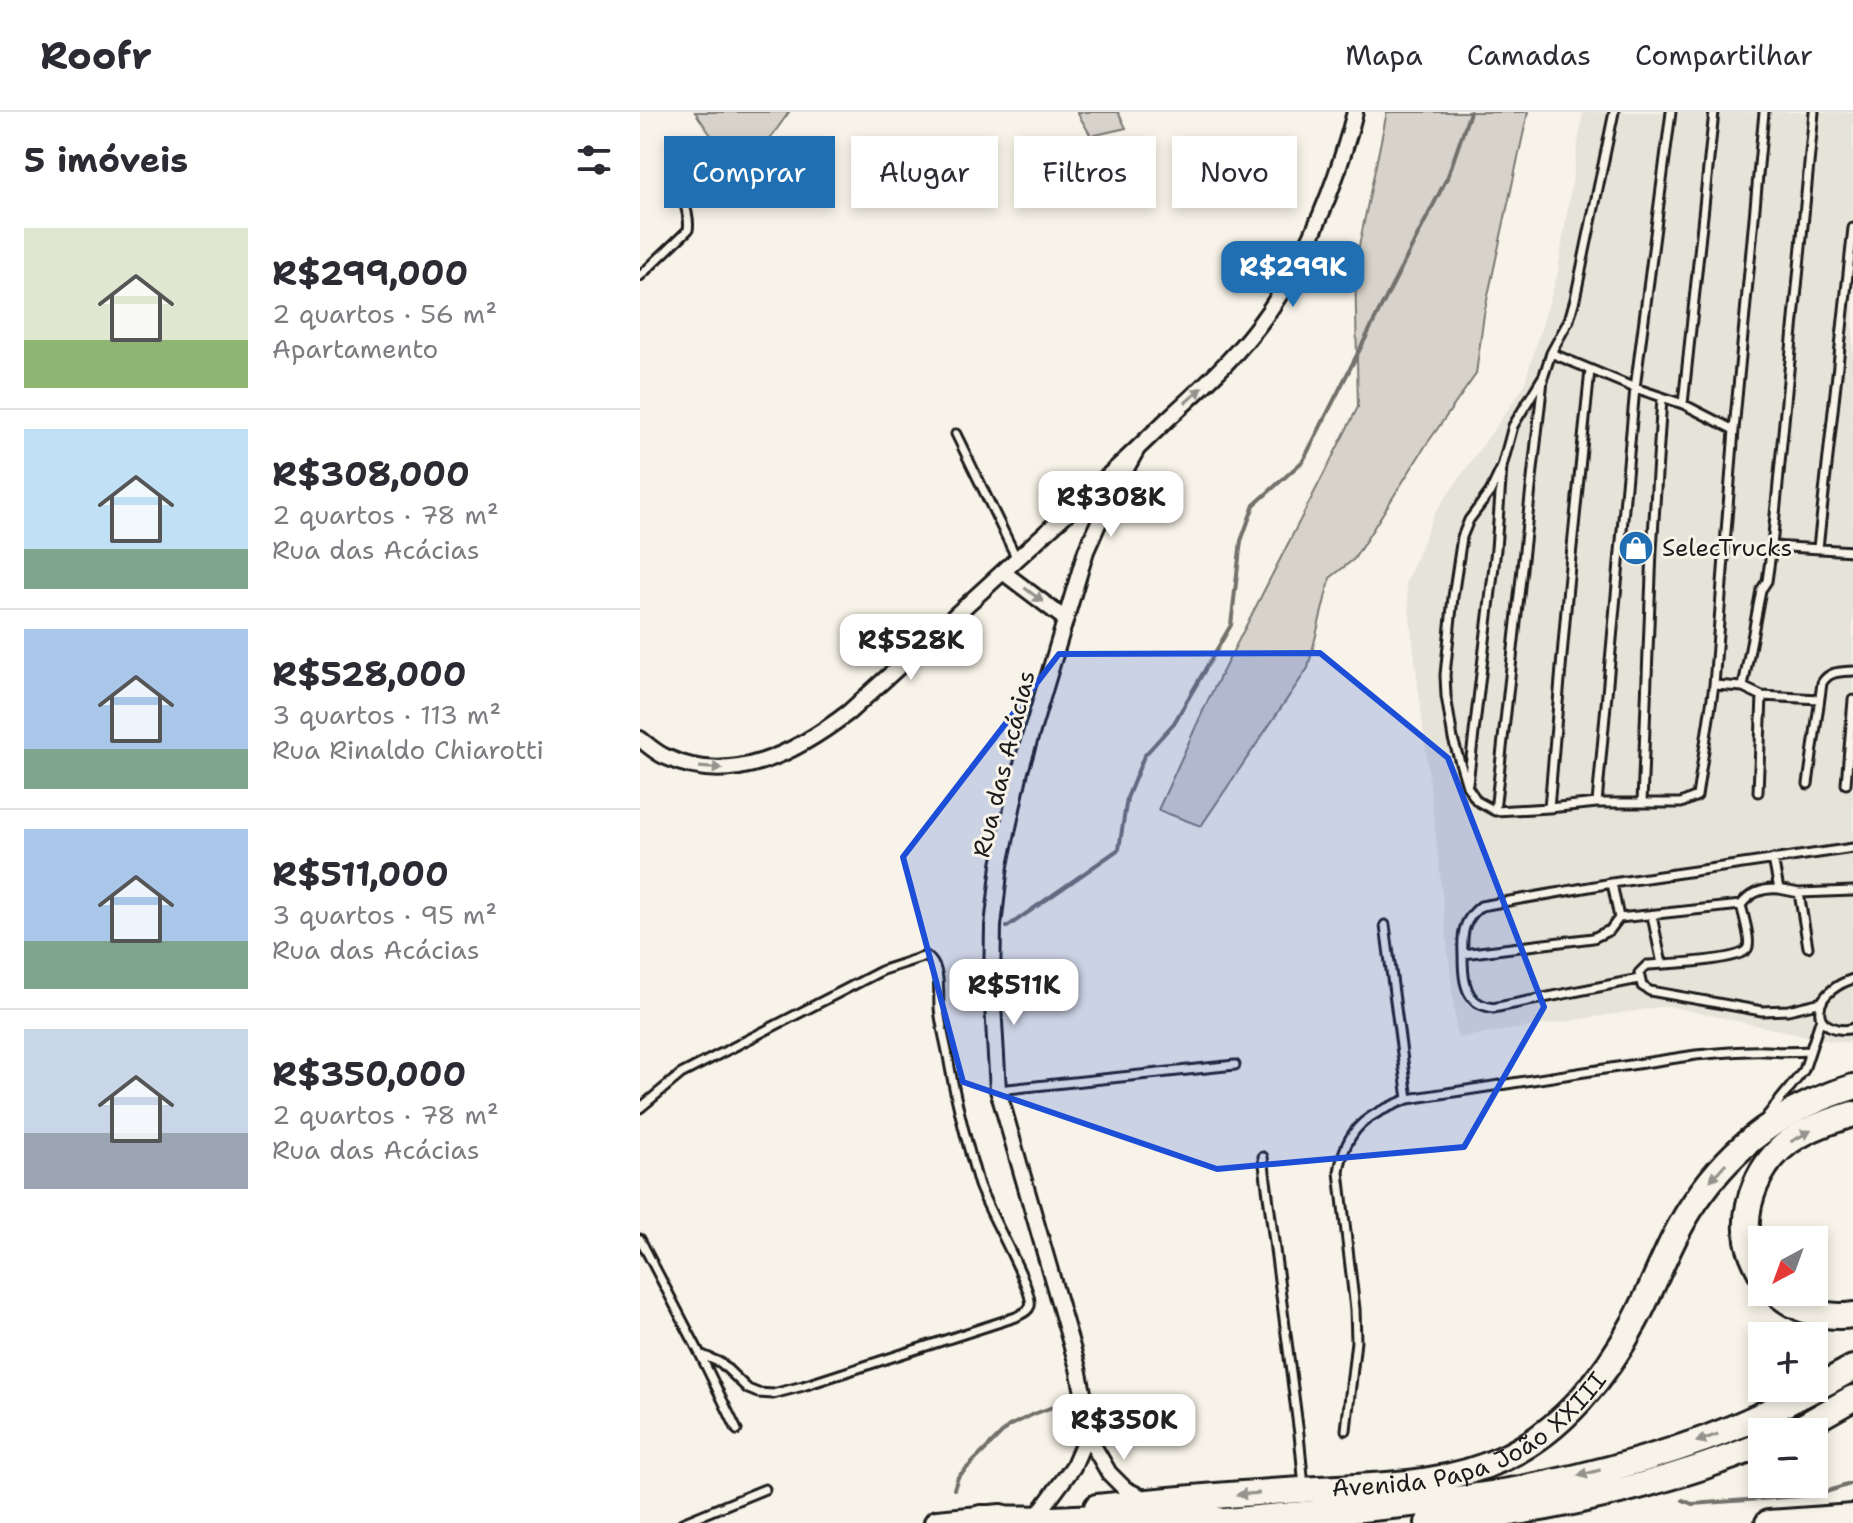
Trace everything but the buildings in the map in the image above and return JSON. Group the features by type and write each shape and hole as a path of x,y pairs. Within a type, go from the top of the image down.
{"main road":[{"name":"Avenida Papa João XXIII","path":"937,1523 1304,1489 1417,1483 1456,1476 1506,1457 1554,1426 1592,1386 1636,1320 1694,1204 1746,1142 1803,1106 1853,1087"},
{"path":"1748,1240 1751,1196 1770,1161 1789,1142 1826,1122 1853,1114"},
{"path":"1797,1306 1821,1315 1853,1315"},
{"name":"Avenida Papa João XXIII","path":"1204,1523 1448,1500 1583,1475 1705,1439 1738,1426 1853,1368"},
{"path":"1818,1418 1853,1398"},
{"path":"1428,1523 1546,1509 1598,1498 1672,1477 1748,1450"},
{"path":"981,1518 1053,1519 1164,1514 1228,1521"},
{"path":"1768,1523 1853,1517"}],"street":[{"path":"640,739 663,757 691,766 721,769 754,765 817,737 849,712 1137,449 1211,380 1241,347 1269,312 1299,263 1343,156 1355,112"},
{"name":"Rua das Acácias","path":"1137,449 1097,523 1020,771 1000,865 993,926 992,988 998,1090 1078,1368 1094,1447 1109,1473 1125,1489 1149,1502"},
{"path":"1003,572 1065,619"},
{"path":"1039,1513 1073,1467 1089,1430"}],"lane":[{"path":"1495,811 1544,375 1575,299 1614,112"},
{"path":"1597,803 1635,388 1671,112"},
{"path":"1683,404 1714,112"},
{"path":"1544,375 1513,426 1502,467 1490,492 1469,520 1462,537 1445,675 1453,739 1467,786 1477,801 1495,811 1597,803 1681,803 1697,796 1714,685 1764,112"},
{"path":"1743,687 1772,546 1814,112"},
{"path":"640,276 688,230 690,220 685,208"},
{"path":"1818,548 1853,228"},
{"path":"1551,353 1683,404 1734,430"},
{"path":"1549,808 1590,370"},
{"path":"1642,803 1652,550 1662,398"},
{"path":"956,434 1017,559"},
{"path":"1467,786 1496,549 1502,467"},
{"path":"1772,546 1853,551"},
{"path":"1808,784 1822,683 1827,676 1837,672 1853,671"},
{"path":"1714,685 1743,687 1762,696 1819,699"},
{"path":"1758,792 1762,696"},
{"path":"1846,784 1853,700"},
{"path":"1639,979 1493,1008 1480,1004 1471,997 1463,970 1465,924 1471,913 1481,906 1612,883 1853,848"},
{"path":"1773,859 1779,889"},
{"path":"1463,954 1593,938 1610,930 1619,918 1612,883"},
{"path":"1619,918 1741,905 1752,894 1768,889 1799,893 1853,891"},
{"path":"1799,893 1808,947"},
{"path":"1741,905 1748,949 1735,956 1647,965 1639,973 1642,986 1650,991 1762,1011 1788,1010 1822,1002"},
{"path":"1652,916 1662,964"},
{"path":"1385,925 1408,1099"},
{"path":"640,1108 681,1074 883,970 926,956 933,961 937,971 939,1012 956,1104 979,1189 1030,1299 1026,1312 1016,1317 773,1394 748,1389 721,1363 700,1354"},
{"path":"1853,979 1837,986 1822,1002 1819,1011 1828,1026 1847,1031 1853,1028"},
{"path":"1746,1142 1804,1070 1821,1018"},
{"path":"1346,1430 1356,1341 1339,1172 1348,1140 1356,1127 1369,1116 1408,1099 1696,1055 1810,1051"},
{"path":"998,1090 1235,1065"},
{"path":"1263,1157 1304,1489"},
{"path":"640,1239 737,1430"},
{"path":"682,1523 765,1489"}],"highlighted area":[{"path":"1320,653 1448,758 1544,1007 1464,1147 1217,1169 963,1082 903,857 1059,654"}],"shaded area":[{"path":"695,112 789,112 772,136 712,136"},
{"path":"1077,112 1118,112 1126,128 1091,136"},
{"path":"1387,112 1528,112 1484,314 1476,374 1426,445 1354,559 1330,578 1308,668 1201,826 1158,810 1207,702 1358,407 1355,265"},
{"name":"SelecTrucks","path":"1583,112 1853,112 1853,1043 1830,1041 1668,1006 1457,1038 1406,583 1434,514 1523,388 1557,276"}],"waterway":[{"path":"1007,927 1119,849 1127,798 1144,756 1174,723 1231,625 1241,541 1254,505 1303,461 1448,176 1470,112"},
{"path":"954,1489 958,1477 1009,1426 1066,1402"},
{"path":"1683,1500 1692,1504 1801,1496 1823,1493 1853,1483"}],"place":[{"name":"SelecTrucks","path":"1636,548"}]}
